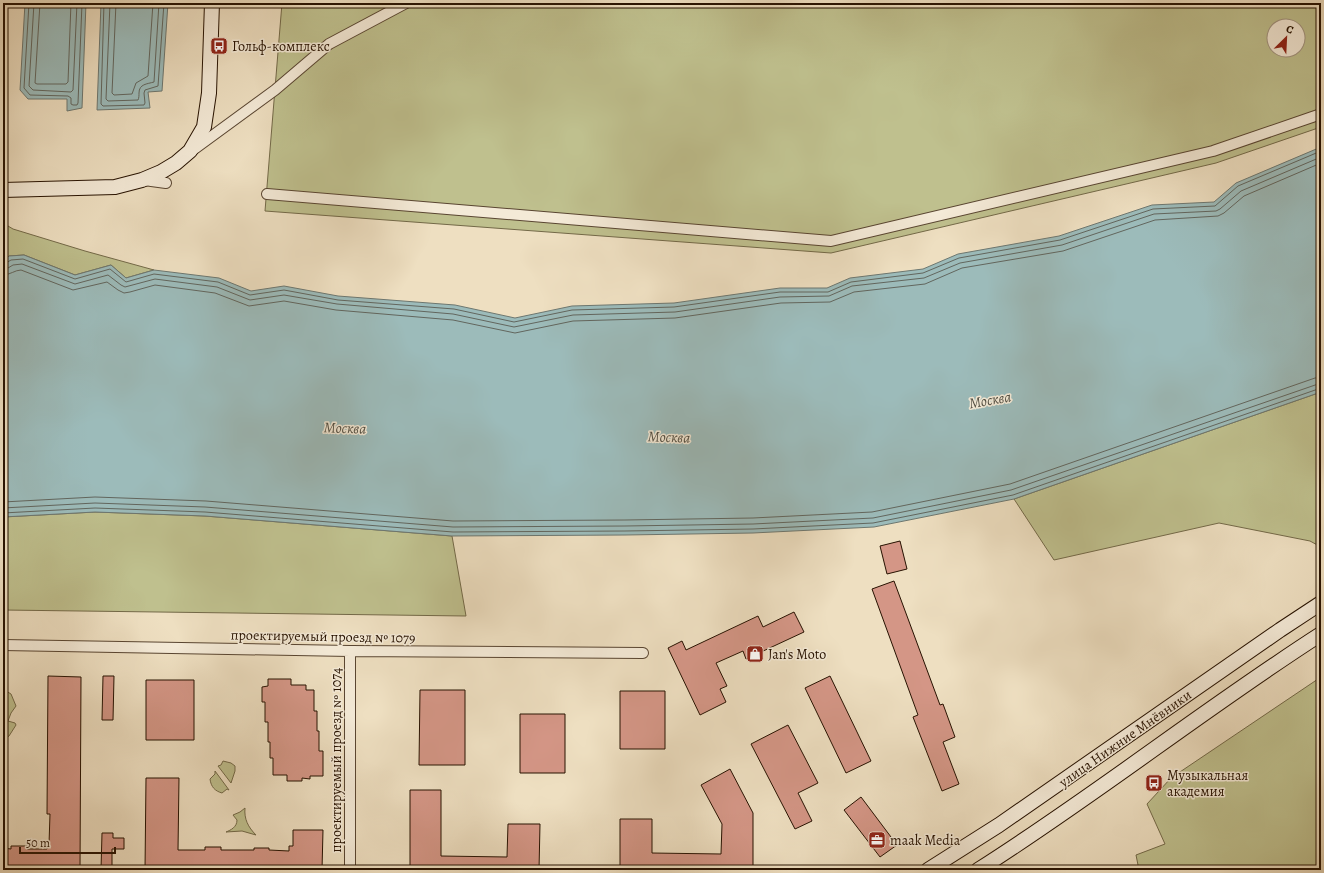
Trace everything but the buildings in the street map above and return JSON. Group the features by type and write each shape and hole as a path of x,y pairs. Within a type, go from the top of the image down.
{"main road":[{"path":"3,190 115,187 142,180 161,172 190,152 204,127 208,100 212,3"},
{"name":"улица Нижние Мнёвники","path":"928,870 999,825 1321,603"},
{"name":"улица Нижние Мнёвники","path":"978,870 1052,822 1234,693 1321,634"}],"street":[{"path":"190,152 275,90 329,44 406,3"},
{"path":"266,194 832,241 1213,151 1321,114"},
{"path":"142,180 166,183"},
{"name":"проектируемый проезд № 1079","path":"3,645 350,651 643,653"},
{"name":"проектируемый проезд № 1074","path":"350,651 350,870"}],"green space":[{"path":"282,3 1321,3 1321,127 1216,163 831,253 265,211"},
{"path":"3,223 13,229 154,270 126,278 111,265 75,275 24,255 9,256 3,261"},
{"path":"1321,392 1321,547 1310,541 1219,523 1054,560 1014,499"},
{"path":"95,512 205,516 452,536 466,616 3,610 3,517"},
{"path":"1321,677 1321,870 1139,870 1136,855 1165,844 1147,804 1171,778"},
{"path":"3,689 11,694 16,706 8,721 15,723 16,725 9,736 3,740"},
{"path":"223,761 231,763 235,766 231,783 218,766 221,765"},
{"path":"215,771 229,790 227,789 222,793 215,790 212,786 210,779 215,774"},
{"path":"245,808 247,823 256,835 242,831 226,832 236,825 237,820 233,815"}],"water":[{"path":"25,3 86,3 82,108 67,111 67,99 28,99 20,90"},
{"path":"101,3 168,3 162,91 148,92 150,108 97,110"},
{"name":"Москва","path":"1321,147 1321,392 1014,499 874,527 753,533 452,536 205,516 95,512 3,517 3,261 9,256 24,255 75,275 111,265 126,278 154,270 219,278 251,291 284,286 338,296 455,305 515,318 572,306 674,303 780,288 827,288 850,278 923,269 958,254 1059,236 1152,205 1214,202 1236,183"}],"place":[{"name":"Гольф-комплекс","path":"219,46"},
{"name":"Jan's Moto","path":"755,654"},
{"name":"Музыкальная академия","path":"1154,783"},
{"name":"maak Media","path":"877,840"}]}
